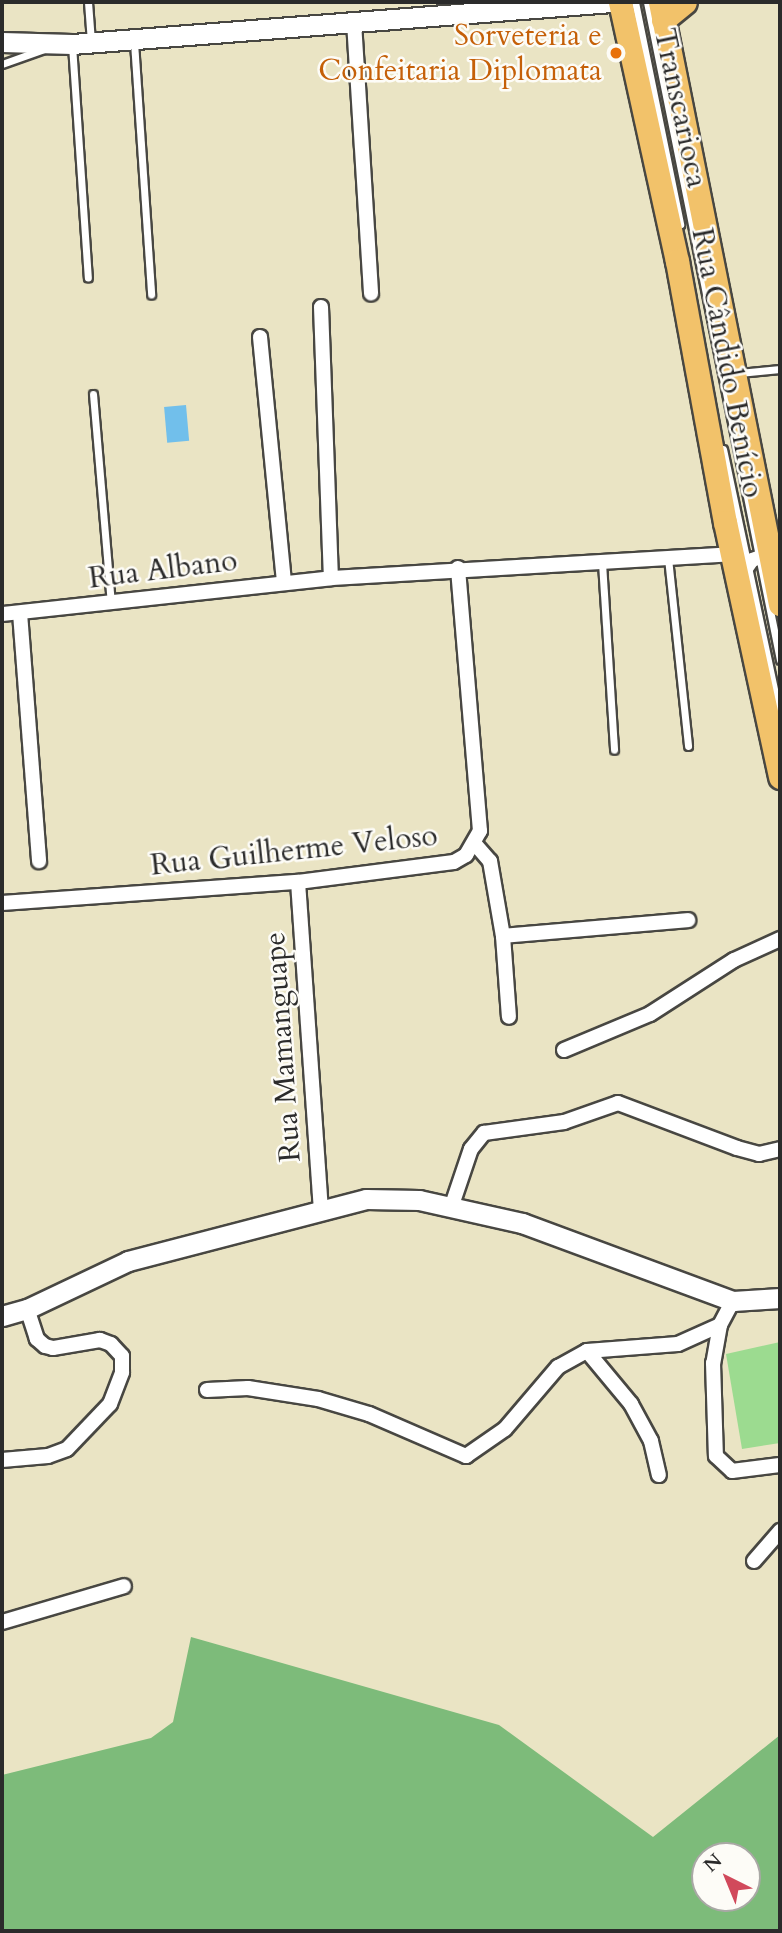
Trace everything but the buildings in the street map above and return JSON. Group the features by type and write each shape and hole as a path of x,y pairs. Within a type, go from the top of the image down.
{"main road":[{"name":"Rua Cândido Benício","path":"620,2 677,261 754,560 780,604"},
{"path":"661,11 685,2"},
{"name":"Rua Cândido Benício","path":"661,11 735,374 780,777"}],"street":[{"path":"2,42 73,44 133,37 612,2"},
{"path":"354,22 371,293"},
{"path":"321,307 331,578"},
{"path":"261,337 284,583"},
{"name":"Rua Albano","path":"2,614 331,578 458,568 668,558 754,560"},
{"name":"Rua Guilherme Veloso","path":"2,903 298,882 454,862 475,844 480,831 458,568"},
{"path":"20,613 39,861"},
{"path":"475,844 490,861 503,936 509,1017"},
{"name":"Rua Mamanguape","path":"298,882 321,1208"},
{"path":"503,936 688,920"},
{"path":"564,1050 650,1014 734,960 780,939"},
{"path":"452,1205 471,1149 484,1133 551,1125 618,1103 737,1148 759,1154 780,1149"},
{"path":"2,1316 27,1309 128,1261 321,1208 366,1199 452,1205 601,1249 733,1301 780,1298"},
{"path":"733,1301 720,1325 713,1363 716,1456 732,1471 780,1465"},
{"path":"2,1460 48,1456 67,1448 110,1404 122,1371 122,1356 111,1344 100,1340 45,1346 37,1339 27,1309"},
{"path":"206,1390 248,1388 318,1399 369,1414 466,1456 505,1429 558,1367 587,1351 678,1343 720,1325"},
{"path":"587,1351 631,1404 651,1441 659,1475"},
{"path":"754,1561 780,1531"},
{"path":"2,1622 124,1586"}],"lane":[{"path":"88,2 73,44 88,277"},
{"name":"Transcarioca","path":"635,2 711,387"},
{"name":"Transcarioca","path":"647,2 754,560 780,718"},
{"path":"133,37 151,294"},
{"path":"2,64 73,44"},
{"path":"735,374 780,369"},
{"path":"93,394 111,603"},
{"name":"Transcarioca","path":"721,440 780,660"},
{"path":"668,558 688,746"},
{"path":"602,563 614,750"}],"green space":[{"path":"780,1342 780,1443 742,1449 726,1354"},
{"path":"191,1637 499,1725 653,1837 780,1735 780,1931 2,1931 2,1775 151,1738 173,1722"}],"water":[{"path":"186,405 189,441 167,443 164,407"}],"place":[{"name":"Sorveteria e Confeitaria Diplomata","path":"616,53"}]}
